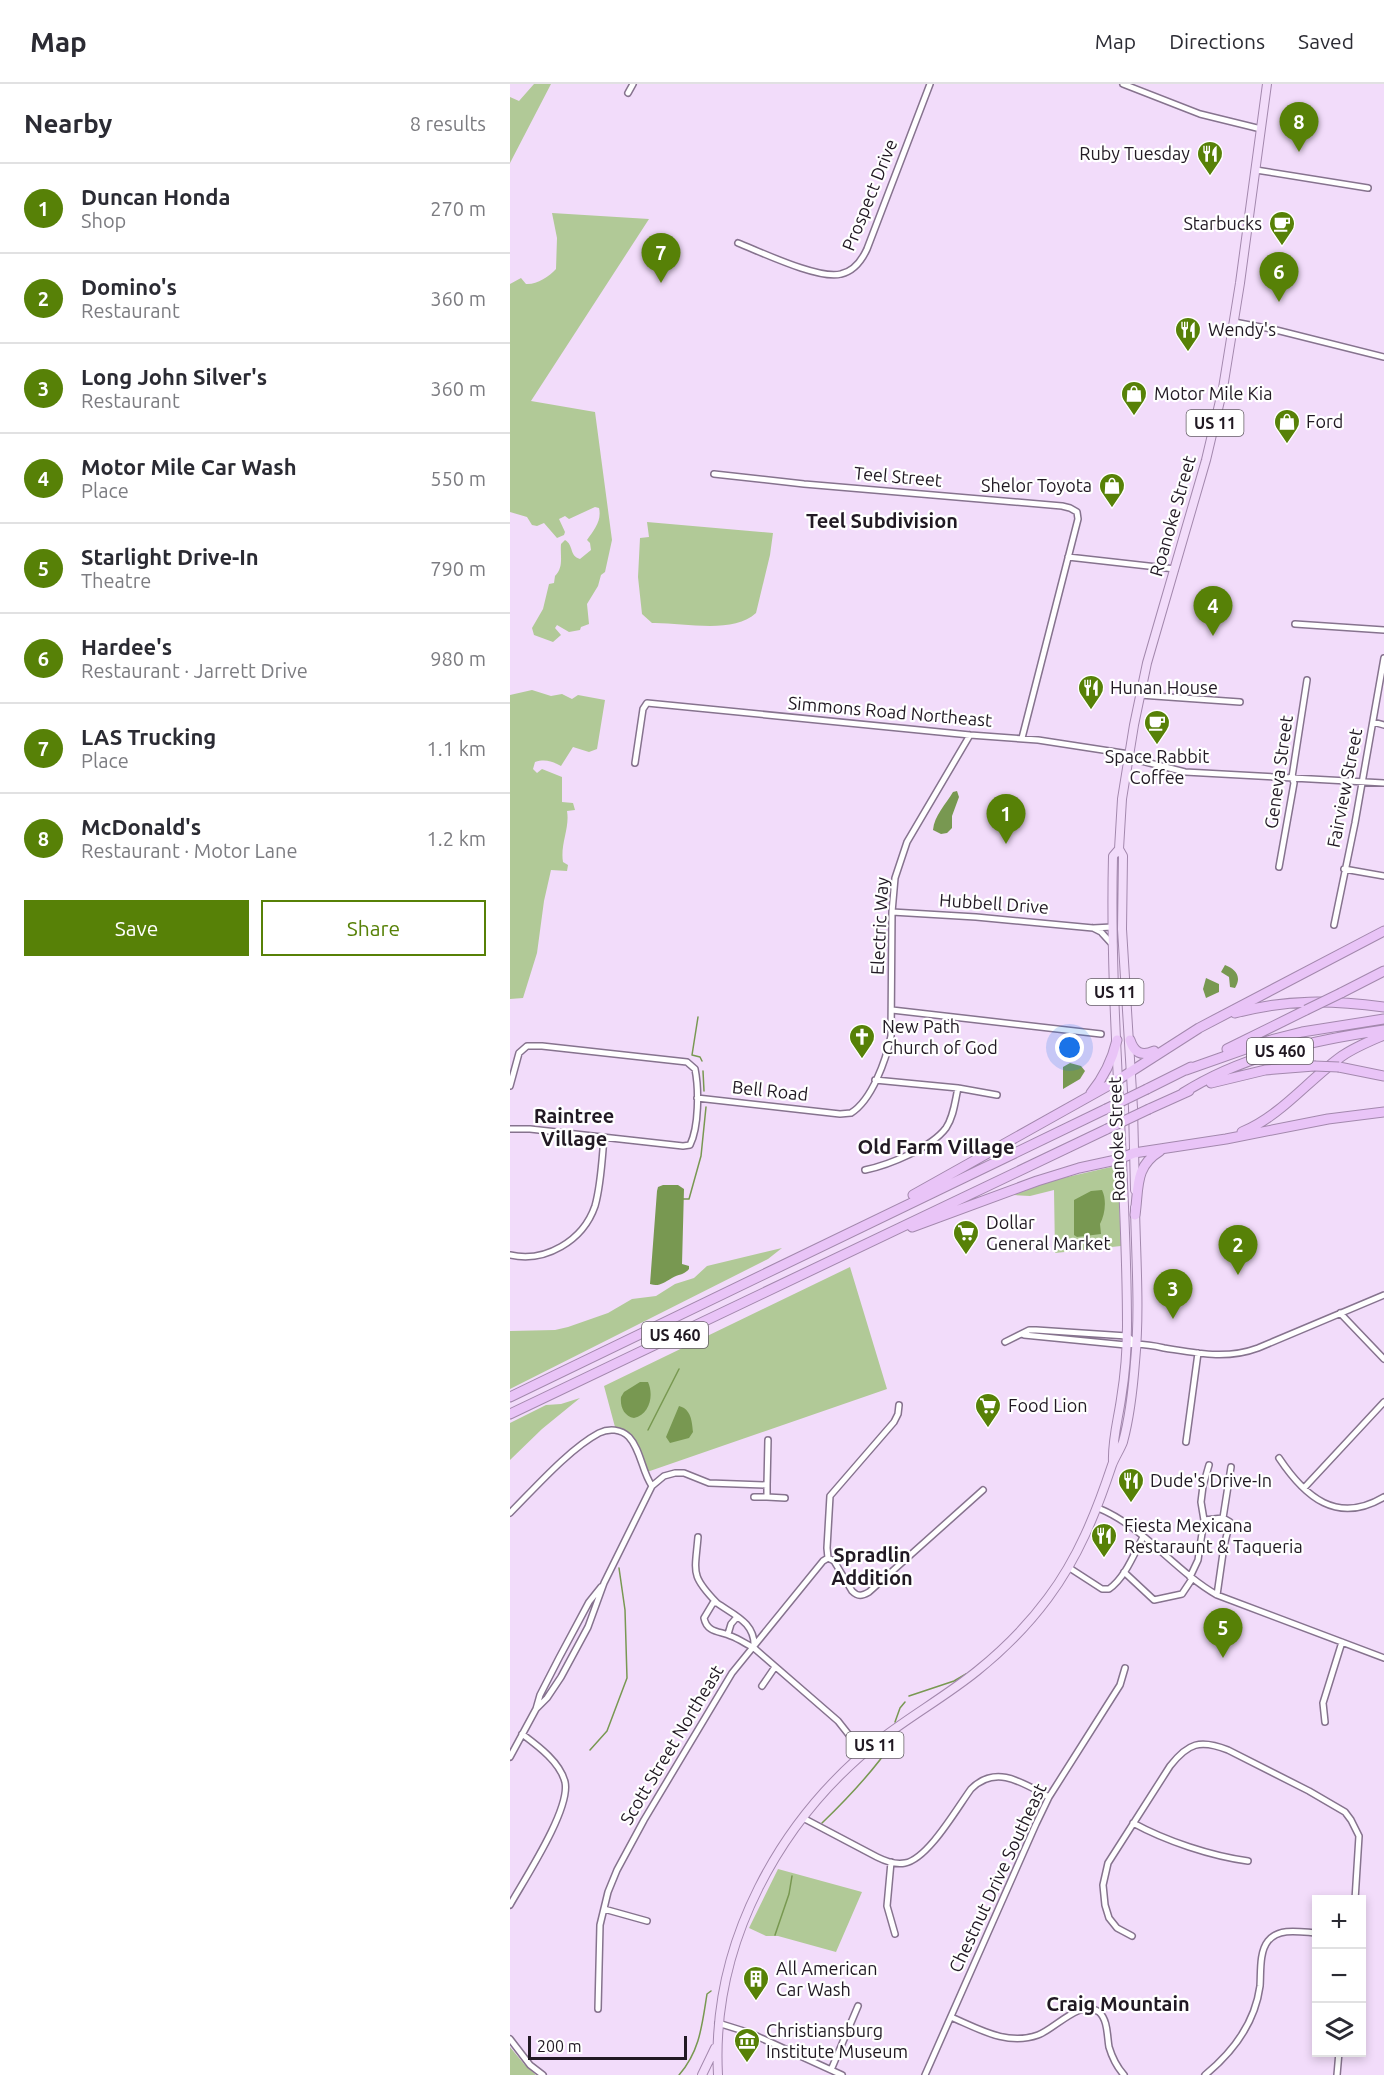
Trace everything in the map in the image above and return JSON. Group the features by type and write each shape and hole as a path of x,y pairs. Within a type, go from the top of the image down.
{"highway":[{"path":"837,1238 1087,1098 1167,1047 1384,931"},
{"name":"US 460","path":"510,1397 1106,1109 1384,971"},
{"path":"1221,1017 1259,1006 1295,1001 1340,1002 1384,1007"},
{"name":"US 460","path":"1186,1070 1271,1040 1302,1032 1384,1018"},
{"name":"US 460","path":"510,1414 1183,1093 1201,1082 1266,1055 1323,1040 1384,1030"},
{"path":"1226,1139 1252,1128 1278,1112 1319,1074 1345,1054 1384,1035"},
{"path":"1087,1098 1104,1076 1117,1040"},
{"path":"1130,1040 1134,1050 1141,1054 1167,1047"},
{"path":"1183,1093 1243,1074 1288,1067 1339,1067 1384,1076"},
{"path":"840,1255 1037,1181 1134,1153 1226,1139 1328,1119 1384,1112"},
{"path":"1135,1215 1140,1174 1144,1164 1148,1158 1162,1150"}],"main road":[{"name":"Roanoke Street","path":"718,2075 718,2023 728,1965 749,1907 766,1873 802,1818 827,1789 864,1754 999,1653 1039,1610 1068,1568 1098,1508 1113,1462 1122,1445 1131,1396 1136,1343 1134,1153 1130,1040 1122,929 1123,856 1119,849 1122,799 1147,663 1210,444 1223,388 1267,84"},
{"name":"Roanoke Street","path":"1113,1462 1112,1443 1122,1389 1126,1341 1122,1158 1112,927 1113,856 1119,849"},
{"path":"1113,883 1116,890 1116,921 1122,929"},
{"path":"1112,927 1118,935 1120,970 1125,981"},
{"path":"702,2075 717,2045"}],"street":[{"path":"628,93 633,84"},
{"name":"Prospect Drive","path":"738,243 817,273 843,274 854,267 867,249 930,84"},
{"path":"1123,84 1200,114 1261,129"},
{"path":"1256,170 1368,188"},
{"path":"1234,322 1272,329 1384,357"},
{"name":"Teel Street","path":"714,474 1062,506 1077,512 1078,519 1068,557"},
{"path":"1022,738 1068,557 1175,568"},
{"path":"1295,624 1384,630"},
{"name":"Fairview Street","path":"1334,925 1384,658"},
{"name":"Geneva Street","path":"1279,867 1294,783 1292,777 1307,680"},
{"path":"1140,695 1240,702"},
{"name":"Simmons Road Northeast","path":"635,764 643,709 647,703 970,735 1022,738 1129,754 1147,762 1185,772 1384,783"},
{"path":"1373,722 1384,725"},
{"name":"Electric Way","path":"840,1114 851,1113 867,1099 889,1045 895,878 907,842 970,735"},
{"path":"1344,869 1384,876"},
{"name":"Hubbell Drive","path":"892,912 1093,928 1112,927"},
{"path":"1093,928 1101,932 1113,944"},
{"path":"892,1010 1101,1034"},
{"path":"510,1086 519,1053 527,1046 542,1046 687,1062 695,1069 697,1098 694,1137 690,1145 510,1129"},
{"path":"875,1080 958,1088 997,1095"},
{"path":"865,1170 887,1164 937,1138 947,1126 958,1088"},
{"name":"Bell Road","path":"697,1098 840,1114"},
{"path":"510,1255 531,1257 544,1255 562,1247 587,1222 594,1207 604,1137"},
{"path":"1005,1342 1029,1330 1036,1330 1225,1356 1248,1352 1384,1295"},
{"path":"1341,1313 1384,1359"},
{"path":"1186,1442 1198,1353"},
{"path":"1304,1488 1384,1402"},
{"path":"898,1405 898,1414 894,1422 830,1496 828,1558 834,1561 855,1595 862,1596 868,1592 983,1490"},
{"path":"510,1514 557,1467 587,1442 606,1431 618,1430 628,1436 652,1486"},
{"path":"767,1497 768,1440"},
{"path":"1279,1458 1304,1488 1315,1499 1327,1506 1340,1509 1354,1508 1384,1497"},
{"path":"1124,1572 1154,1600 1182,1594 1198,1560 1204,1520 1201,1502 1209,1465"},
{"path":"1223,1518 1230,1467"},
{"path":"536,1709 556,1684 588,1627 603,1583 652,1486 664,1476 675,1473 684,1473 709,1483 767,1485"},
{"path":"754,1497 785,1498"},
{"path":"1098,1508 1123,1521 1191,1578 1217,1595 1384,1658"},
{"path":"1204,1520 1223,1518 1230,1522 1217,1595"},
{"path":"698,1537 695,1558 696,1578 702,1588 717,1603 743,1620 755,1639 754,1648"},
{"path":"1068,1568 1102,1589 1109,1589 1124,1572 1143,1537"},
{"name":"Scott Street Northeast","path":"598,2009 598,1943 608,1892 617,1870 715,1698 732,1673 823,1561 828,1558"},
{"path":"510,1757 536,1709 540,1695 559,1658 589,1602 603,1583"},
{"path":"717,1603 709,1606 704,1618 705,1622 713,1630 728,1634 754,1648 838,1721 864,1754"},
{"path":"728,1634 731,1624 737,1617"},
{"path":"743,1642 752,1632"},
{"path":"1325,1722 1323,1703 1342,1642"},
{"path":"762,1686 775,1667"},
{"name":"Chestnut Drive Southeast","path":"925,2075 1049,1797 1120,1685 1125,1668"},
{"path":"510,1905 560,1814 565,1796 565,1784 561,1772 534,1743 522,1734"},
{"path":"1132,1936 1117,1928 1109,1918 1103,1885 1108,1863 1180,1753 1201,1743 1215,1745 1309,1791 1345,1812 1359,1836 1355,1895"},
{"path":"802,1818 877,1857 891,1862 905,1863 923,1853 979,1781 1000,1776 1015,1780 1049,1797"},
{"path":"1133,1824 1170,1840 1233,1859 1248,1861"},
{"path":"891,1862 887,1906 895,1934"},
{"path":"604,1909 647,1921"},
{"path":"1205,2075 1235,2046 1252,2016 1259,1989 1264,1948 1268,1941 1288,1931 1312,1933"},
{"path":"831,2070 858,2006"},
{"path":"951,2017 992,2035 1016,2039 1046,2031 1082,2008 1090,2008 1099,2012 1104,2021 1113,2059 1124,2075"},
{"path":"718,2023 750,2033 842,2075"},
{"path":"510,2039 530,2065 543,2075"},
{"path":"1337,2075 1339,2057"}],"shaded area":[{"path":"534,84 551,84 510,163 510,97 519,101"},
{"path":"552,213 649,219 531,401 595,412 612,540 605,572 601,575 598,586 587,604 589,624 581,627 580,630 569,632 557,625 555,628 561,635 553,642 534,635 532,628 543,609 549,584 554,583 555,576 560,569 561,544 565,540 568,542 574,555 580,559 591,550 587,540 597,525 600,513 599,508 595,507 569,519 565,516 559,519 565,532 557,538 544,523 537,526 532,525 527,517 510,512 510,284 521,278 526,284 538,282 556,269 557,238"},
{"path":"647,522 773,533 756,613 746,620 721,626 652,623 642,614 638,577 640,538 649,537"},
{"path":"532,690 551,696 562,694 572,699 578,695 605,700 597,749 589,752 573,747 561,766 548,761 535,762 533,769 537,773 542,769 562,777 562,802 573,803 575,810 567,811 562,855 563,862 568,865 567,871 551,870 537,953 523,998 510,999 510,695"},
{"path":"957,791 959,797 952,816 952,828 947,833 941,834 933,830 936,820 953,792"},
{"path":"1225,965 1237,974 1238,980 1235,988 1230,987 1229,977 1221,972"},
{"path":"1206,978 1219,984 1219,992 1206,998 1203,989"},
{"path":"1070,1063 1081,1066 1085,1071 1080,1079 1063,1089 1063,1067"},
{"path":"1111,1167 1116,1169 1118,1174 1121,1246 1055,1253 1054,1190 1030,1196 1013,1195 1054,1180"},
{"path":"678,1185 684,1189 682,1264 689,1266 689,1269 661,1284 653,1285 650,1284 657,1191 658,1187"},
{"path":"1102,1190 1105,1203 1100,1224 1101,1234 1077,1237 1074,1235 1074,1200 1091,1191"},
{"path":"782,1248 768,1259 510,1389 510,1331 555,1330 568,1327 608,1313 632,1299 656,1296 675,1284 694,1278 707,1266"},
{"path":"850,1267 887,1389 647,1472 640,1450 633,1438 629,1433 615,1427 604,1386"},
{"path":"640,1382 648,1382 651,1393 644,1413 634,1418 623,1410 621,1397 624,1392"},
{"path":"580,1398 542,1429 510,1460 510,1423 546,1405 561,1404"},
{"path":"679,1406 688,1413 693,1432 689,1438 670,1443 666,1437"},
{"path":"778,1869 862,1892 836,1952 778,1936 766,1936 749,1928"},
{"path":"510,2047 524,2064 536,2075 510,2075"}],"waterway":[{"path":"698,1017 692,1055 700,1057 702,1061"},
{"path":"703,1071 704,1091"},
{"path":"682,1199 689,1199 701,1156 706,1107"},
{"path":"648,1430 679,1369"},
{"path":"590,1750 607,1731 627,1678 625,1610 619,1568"},
{"path":"909,1696 954,1681 966,1674"},
{"path":"895,1722 905,1702"},
{"path":"822,1823 859,1785 893,1742"},
{"path":"775,1935 789,1894 792,1876"},
{"path":"751,1972 755,1971"},
{"path":"679,2075 696,2047 707,1994 711,1991"}],"place":[{"name":"McDonald's","path":"1299,152"},
{"name":"Ruby Tuesday","path":"1210,177"},
{"name":"Starbucks","path":"1282,247"},
{"name":"LAS Trucking","path":"661,283"},
{"name":"Hardee's","path":"1279,302"},
{"name":"Wendy's","path":"1188,353"},
{"name":"Motor Mile Kia","path":"1134,417"},
{"name":"Ford","path":"1287,445"},
{"name":"Shelor Toyota","path":"1112,509"},
{"name":"Motor Mile Car Wash","path":"1213,636"},
{"name":"Hunan House","path":"1091,711"},
{"name":"Space Rabbit Coffee","path":"1157,746"},
{"name":"Duncan Honda","path":"1006,844"},
{"name":"New Path Church of God","path":"862,1060"},
{"name":"Dollar General Market","path":"966,1256"},
{"name":"Domino's","path":"1238,1275"},
{"name":"Long John Silver's","path":"1173,1319"},
{"name":"Food Lion","path":"988,1429"},
{"name":"Dude's Drive-In","path":"1131,1504"},
{"name":"Fiesta Mexicana Restaraunt & Taqueria","path":"1104,1559"},
{"name":"Starlight Drive-In","path":"1223,1658"},
{"name":"All American Car Wash","path":"756,2002"},
{"name":"Christiansburg Institute Museum","path":"747,2064"}],"district":[{"name":"Teel Subdivision","path":"882,521"},
{"name":"Raintree Village","path":"574,1128"},
{"name":"Old Farm Village","path":"936,1147"},
{"name":"Spradlin Addition","path":"872,1566"},
{"name":"Craig Mountain","path":"1118,2004"}]}
